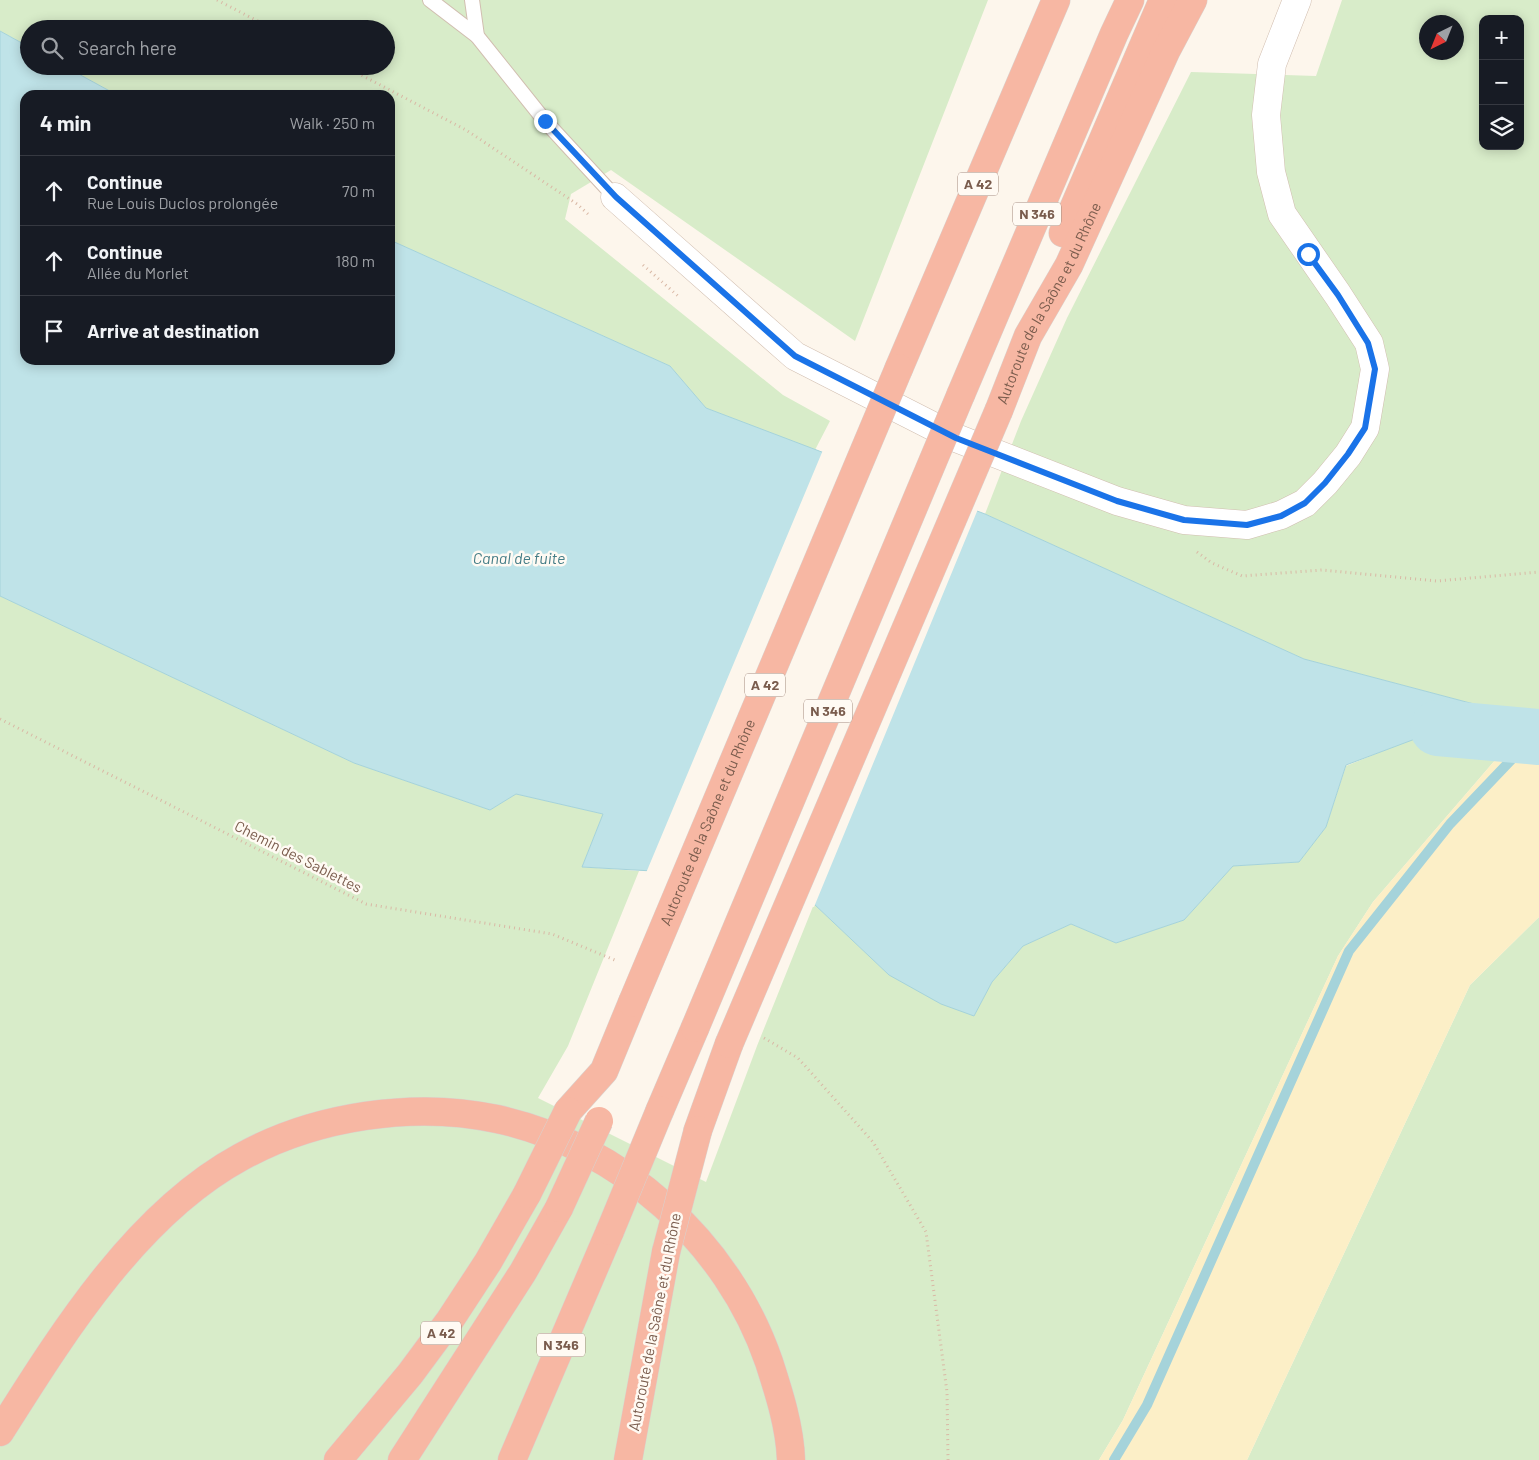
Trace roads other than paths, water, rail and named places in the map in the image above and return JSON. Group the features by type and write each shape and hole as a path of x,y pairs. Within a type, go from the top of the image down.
{"highway":[{"name":"Autoroute de la Saône et du Rhône","path":"338,1460 410,1374 450,1320 488,1262 527,1194 568,1110 604,1071 899,368 1056,0"},
{"name":"N 346","path":"512,1460 961,394 1130,0"},
{"name":"N 346","path":"1028,336 1052,259 1164,0"},
{"name":"Autoroute de la Saône et du Rhône","path":"628,1460 666,1252 698,1130 729,1044 999,410 1028,336 1069,265 1166,51 1193,0"},
{"path":"402,1460 523,1272 558,1208 599,1121 604,1071"},
{"path":"0,1432 74,1321 108,1275 161,1217 217,1172 241,1157 273,1142 313,1128 349,1119 413,1112 452,1113 497,1119 567,1142 610,1165 650,1192 676,1217 702,1245 733,1284 749,1312 766,1353 780,1396 791,1460"}],"street":[{"path":"616,197 795,356 956,438 1117,501 1184,520 1247,525 1281,516 1305,503 1325,483 1348,454 1365,428 1375,369 1368,343 1338,295 1282,214 1271,172 1266,115 1272,64 1297,0"}],"lane":[{"path":"430,0 477,36 545,121 616,197"},
{"path":"472,0 477,36"}],"water":[{"name":"Canal de fuite","path":"0,31 20,42 20,75 80,75 108,90 20,90 20,365 395,365 395,242 670,366 706,408 985,514 1304,659 1523,717 1509,744 1415,739 1346,765 1326,827 1299,862 1233,866 1184,920 1116,943 1071,924 1023,946 992,982 974,1016 941,1004 889,975 814,904 688,873 582,867 603,814 516,794 490,810 354,763 0,596"}],"waterway":[{"path":"1438,728 1539,737"},
{"path":"1114,1460 1147,1405 1349,951 1450,824 1533,737"}]}
